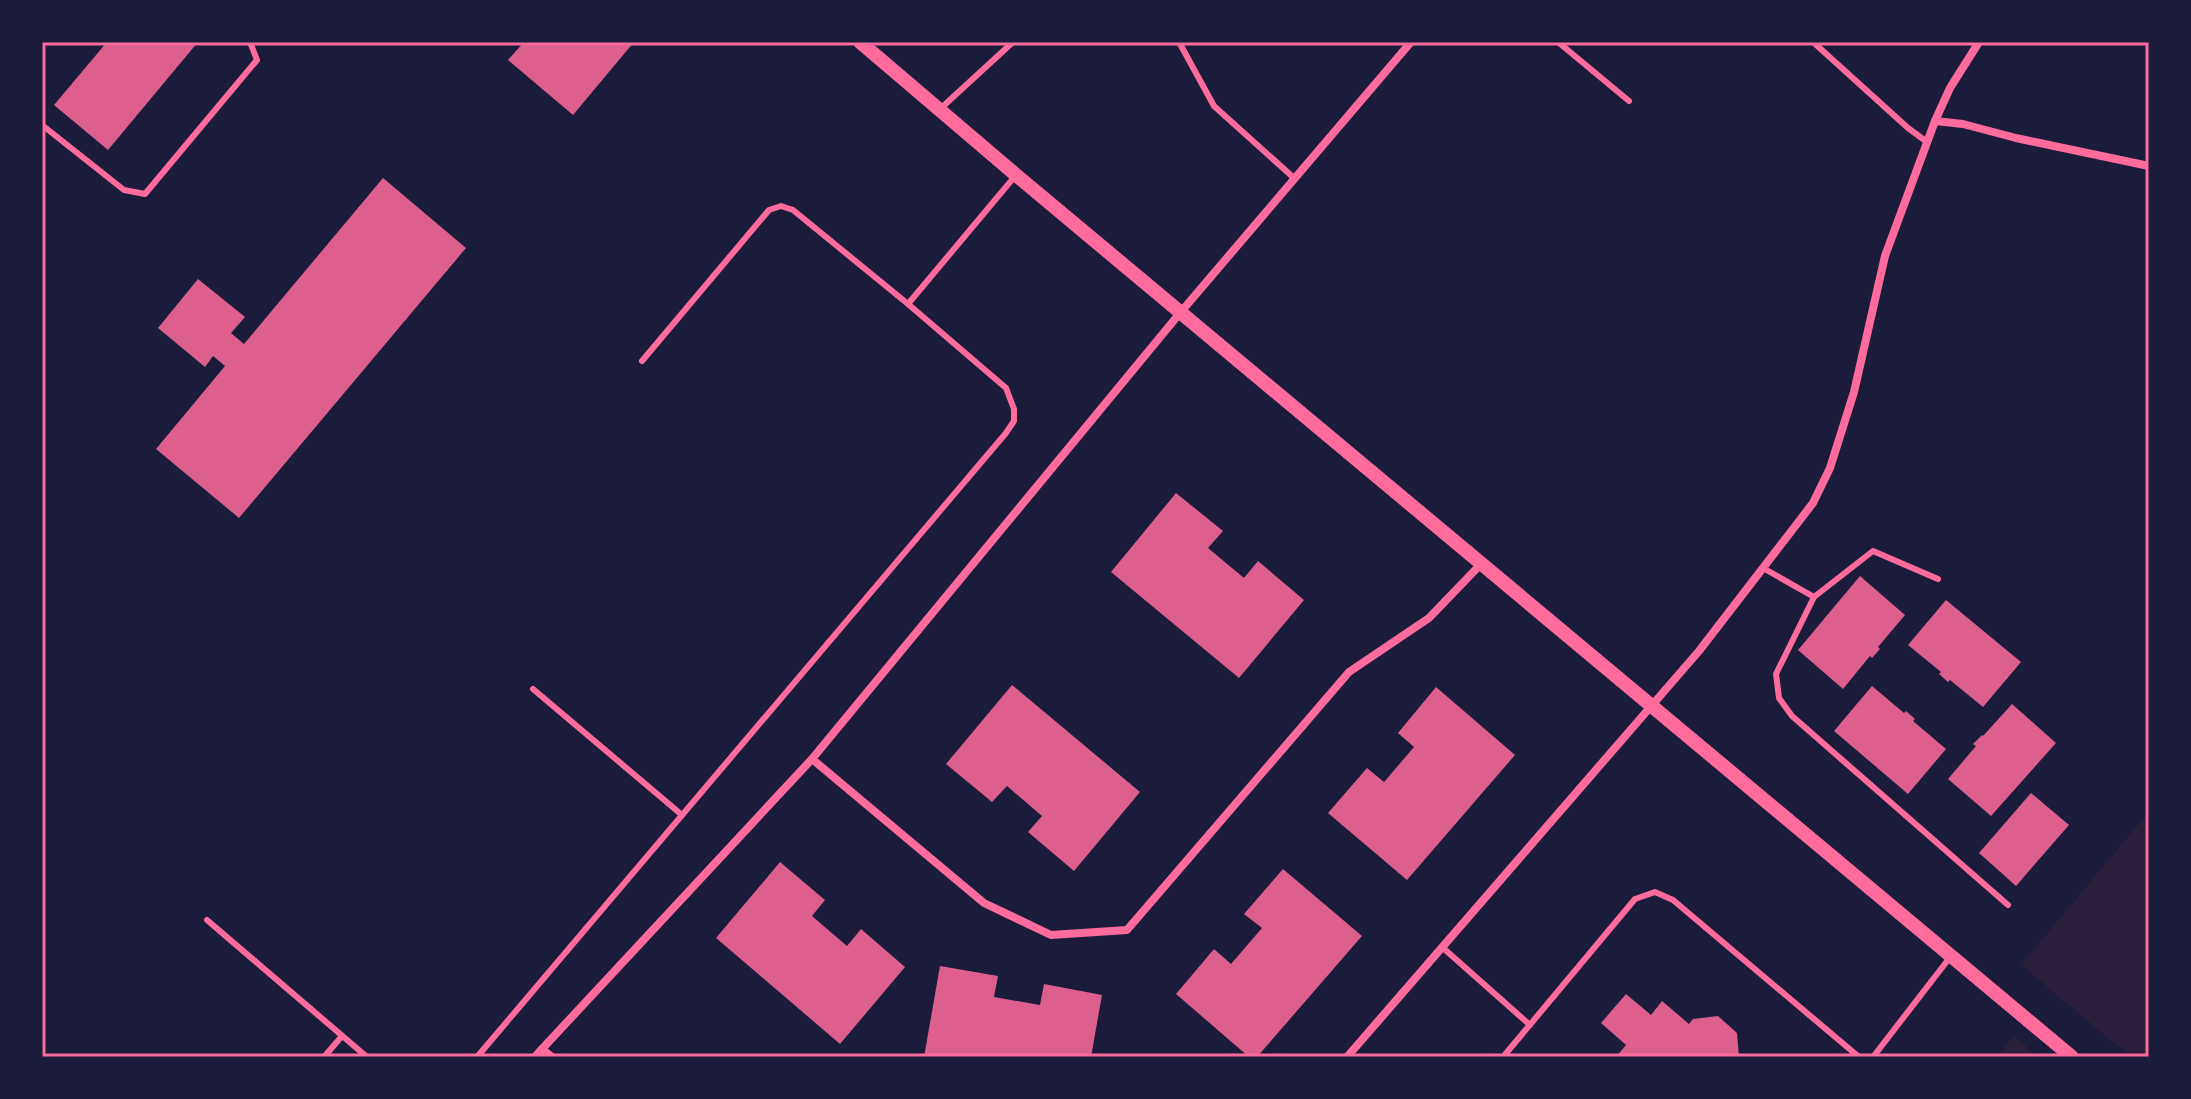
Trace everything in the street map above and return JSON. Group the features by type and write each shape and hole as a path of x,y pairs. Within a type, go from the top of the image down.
{"street":[{"path":"860,42 2072,1057"},
{"path":"535,1057 812,759 1180,313 1411,42"},
{"path":"1347,1057 1699,651 1813,503 1830,468 1854,392 1885,256 1935,121 1950,88 1979,42"},
{"path":"1935,121 1963,124 2149,166"},
{"path":"812,759 984,903 1051,935 1127,930 1349,672 1429,618 1481,564"},
{"path":"542,1049 552,1057"}],"lane":[{"path":"42,125 124,190 145,194 257,60 250,42"},
{"path":"939,110 1013,42"},
{"path":"1179,42 1214,106 1294,178"},
{"path":"1558,42 1629,101"},
{"path":"1813,42 1927,142"},
{"path":"908,304 1016,175"},
{"path":"477,1057 1014,421 1014,409 1006,388 793,210 781,206 769,210 642,361"},
{"path":"1938,579 1873,551 1814,597 1776,674 1779,698 1792,716 2008,905"},
{"path":"1763,568 1814,597"},
{"path":"533,689 682,815"},
{"path":"1503,1057 1635,899 1655,892 1673,900 1859,1057"},
{"path":"207,920 367,1057"},
{"path":"1442,947 1530,1025"},
{"path":"1873,1057 1951,956"},
{"path":"324,1057 342,1036"}],"shaded area":[{"path":"2149,812 2149,1057 2131,1057 2021,965"},
{"path":"2014,1036 2039,1057 1996,1057"}],"building":[{"path":"107,42 198,42 108,150 54,105"},
{"path":"524,42 634,42 573,115 508,60"},
{"path":"383,178 466,248 239,518 156,449 225,366 213,356 205,367 158,328 198,279 245,317 231,333 244,344"},
{"path":"1176,493 1223,531 1208,548 1244,578 1258,561 1304,600 1239,678 1111,572"},
{"path":"1860,576 1905,615 1878,647 1880,649 1872,658 1870,656 1843,689 1798,650"},
{"path":"1946,600 2021,662 1983,707 1950,680 1948,682 1939,674 1941,672 1908,645"},
{"path":"1012,685 1140,792 1074,871 1028,832 1042,816 1007,786 992,802 946,764"},
{"path":"1872,686 1904,713 1906,711 1915,719 1913,721 1946,749 1908,794 1834,731"},
{"path":"1436,687 1515,755 1407,880 1328,813 1367,768 1384,782 1414,747 1398,733"},
{"path":"2012,704 2056,743 1991,816 1948,779 1976,746 1973,744"},
{"path":"2031,793 2069,825 2016,886 1979,853"},
{"path":"780,862 825,900 812,916 847,946 861,929 905,967 840,1044 716,938"},
{"path":"1283,869 1362,936 1257,1057 1249,1057 1176,994 1214,949 1231,964 1262,928 1244,914"},
{"path":"940,966 998,976 994,997 1040,1005 1044,984 1102,995 1091,1057 924,1057"},
{"path":"1626,994 1651,1015 1662,1001 1689,1024 1693,1019 1718,1016 1737,1033 1739,1057 1616,1057 1626,1045 1601,1023"}]}
